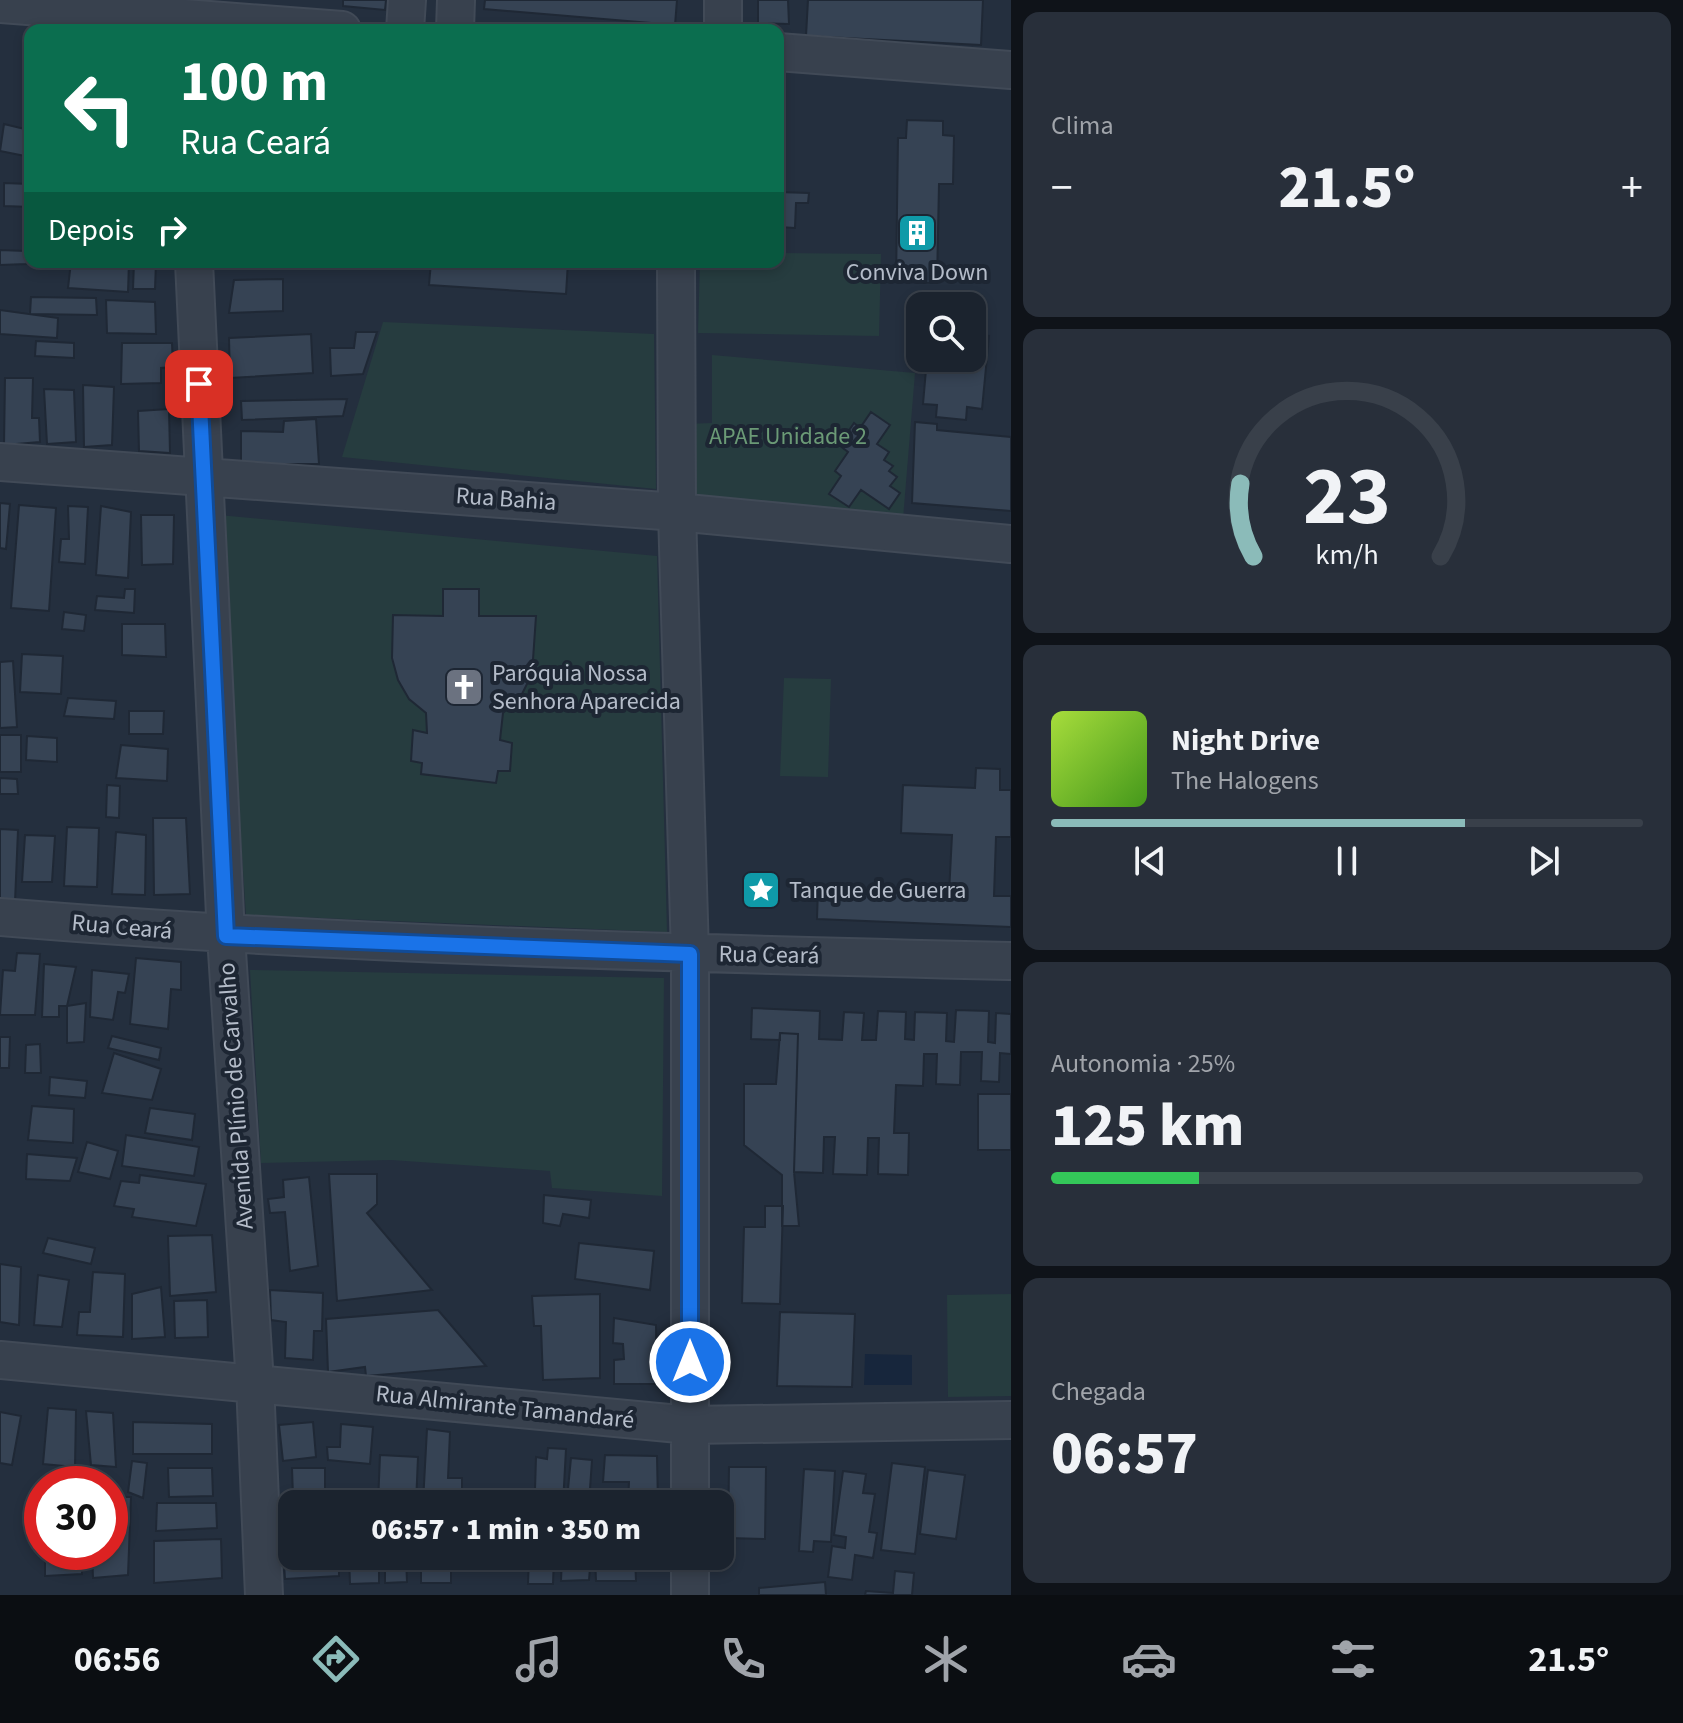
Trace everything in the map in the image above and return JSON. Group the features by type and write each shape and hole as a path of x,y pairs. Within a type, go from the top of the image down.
{"street":[{"path":"405,24 407,0"},
{"path":"455,24 456,0"},
{"path":"723,0 723,24"},
{"path":"0,4 269,24"},
{"path":"784,52 1011,70"},
{"name":"Avenida Plínio de Carvalho","path":"194,268 226,936 255,1383 264,1595"},
{"path":"676,268 677,512 690,954 690,1490"},
{"name":"Rua Bahia","path":"0,462 677,512 1011,544"},
{"name":"Rua Ceará","path":"0,917 226,936 690,954 1011,961"},
{"name":"Rua Almirante Tamandaré","path":"0,1360 690,1425 1011,1420"},
{"path":"690,1570 690,1595"}],"green space":[{"path":"784,253 881,254 879,336 698,333 700,268 784,268"},
{"path":"383,322 654,334 656,489 342,457"},
{"name":"APAE Unidade 2","path":"712,355 915,373 903,519 689,500 685,424 712,423"},
{"path":"219,515 657,556 667,932 246,915"},
{"path":"784,678 831,679 828,777 780,776"},
{"path":"250,970 664,978 662,1196 552,1188 550,1171 391,1160 261,1163"},
{"path":"1011,1294 1011,1396 948,1397 947,1295"}],"water":[{"path":"865,1354 912,1355 912,1385 864,1385"}],"building":[{"path":"343,0 386,0 385,10 343,6"},
{"path":"485,0 677,0 675,24 484,9"},
{"path":"758,0 788,0 789,24 758,23"},
{"path":"808,0 983,0 981,45 806,36"},
{"name":"Conviva Down","path":"907,120 943,121 943,135 954,136 953,184 939,184 937,283 896,282 898,138 906,138"},
{"path":"4,124 24,129 24,156 0,151"},
{"path":"4,183 24,184 24,207 4,206"},
{"path":"784,192 809,193 808,203 796,203 795,228 784,227"},
{"path":"0,250 24,251 24,264 0,265"},
{"path":"70,268 129,268 128,292 68,288"},
{"path":"134,268 156,268 155,289 133,289"},
{"path":"430,268 568,268 566,294 429,285"},
{"path":"283,279 283,311 229,313 234,280"},
{"path":"31,297 96,298 97,315 30,314"},
{"path":"106,300 155,302 156,334 107,333"},
{"path":"0,310 58,318 57,338 0,334"},
{"path":"356,332 377,332 363,374 331,376 330,348 354,348"},
{"path":"311,334 313,373 230,378 229,338"},
{"path":"986,336 989,336 986,367"},
{"path":"36,341 74,343 74,358 35,356"},
{"path":"122,343 172,343 173,367 161,368 161,383 121,384"},
{"path":"926,372 986,372 982,409 967,407 966,420 936,417 937,405 923,404"},
{"path":"5,378 33,378 32,418 39,418 40,442 4,445"},
{"path":"83,385 114,387 112,445 84,447"},
{"path":"44,389 74,390 76,442 47,444"},
{"path":"347,399 343,416 242,420 241,401"},
{"path":"169,409 170,453 139,451 138,411"},
{"path":"871,412 890,425 877,444 889,452 884,460 893,466 889,471 897,477 890,486 900,493 889,509 861,490 849,507 829,494 841,476 835,471 848,452 839,445 854,423 860,428"},
{"path":"316,419 319,464 241,464 241,431 283,432 284,421"},
{"path":"915,422 937,424 937,430 1011,437 1011,511 912,503"},
{"path":"0,503 10,504 6,549 0,548"},
{"path":"19,505 56,508 49,611 11,608"},
{"path":"68,506 88,507 85,564 59,562 61,539 69,539"},
{"path":"101,506 131,512 128,578 96,575"},
{"path":"141,515 174,515 173,564 142,565"},
{"path":"125,589 135,589 134,613 95,610 97,596 124,598"},
{"name":"Paróquia Nossa Senhora Aparecida","path":"443,589 479,589 479,616 536,616 532,674 521,696 503,713 500,740 512,743 510,771 498,771 496,783 421,774 422,763 411,761 413,730 427,733 426,713 409,699 398,680 392,658 393,615 443,616"},
{"path":"64,612 86,615 84,631 62,629"},
{"path":"122,624 165,624 166,657 122,655"},
{"path":"22,654 63,656 61,694 20,692"},
{"path":"13,661 17,727 0,728 0,662"},
{"path":"68,698 116,701 114,719 64,716"},
{"path":"129,711 164,711 163,734 129,734"},
{"path":"0,735 21,735 21,772 0,772"},
{"path":"27,736 57,738 57,762 26,760"},
{"path":"121,745 168,749 167,781 116,778"},
{"path":"976,768 1000,769 1000,790 1011,790 1011,837 996,837 994,896 1011,896 1011,927 817,919 818,888 949,894 952,835 901,833 903,785 975,788"},
{"path":"0,778 17,779 18,794 0,794"},
{"path":"107,785 120,786 119,818 106,817"},
{"path":"153,818 186,818 190,894 154,895"},
{"path":"67,827 99,828 97,887 64,886"},
{"path":"0,829 18,830 15,902 0,902"},
{"path":"116,832 146,835 145,895 112,894"},
{"path":"25,835 55,836 52,882 22,882"},
{"path":"17,953 40,954 35,1015 0,1015 3,970 15,971"},
{"path":"136,958 181,962 181,990 171,989 168,1029 130,1024"},
{"path":"44,964 76,967 67,1006 59,1006 59,1017 42,1017"},
{"path":"92,970 129,974 125,993 118,992 113,1020 90,1017"},
{"path":"86,1003 84,1042 67,1043 67,1006"},
{"path":"752,1008 820,1011 819,1039 842,1040 844,1012 864,1013 862,1040 876,1040 878,1011 906,1012 905,1039 914,1040 915,1012 947,1013 946,1041 954,1042 956,1010 989,1011 988,1042 995,1043 996,1013 1011,1014 1011,1054 1000,1053 999,1082 981,1081 982,1052 961,1052 960,1085 936,1084 937,1054 924,1054 923,1086 896,1085 894,1133 909,1133 908,1175 878,1174 879,1138 868,1138 867,1175 833,1174 835,1137 824,1137 823,1173 794,1172 798,1034 780,1033 780,1040 751,1039"},
{"path":"780,1033 798,1034 794,1172 799,1226 782,1226 782,1175 744,1145 744,1084 776,1084"},
{"path":"112,1036 161,1048 159,1060 108,1048"},
{"path":"0,1037 10,1037 9,1068 0,1068"},
{"path":"40,1044 41,1073 25,1073 26,1045"},
{"path":"114,1053 161,1069 152,1100 102,1093"},
{"path":"50,1077 87,1081 85,1098 49,1095"},
{"path":"978,1094 1011,1094 1011,1150 978,1150"},
{"path":"32,1106 74,1109 73,1143 28,1140"},
{"path":"150,1108 195,1114 192,1140 145,1133"},
{"path":"126,1135 199,1147 194,1176 122,1166"},
{"path":"87,1142 118,1151 110,1179 78,1172"},
{"path":"27,1154 77,1158 70,1181 26,1179"},
{"path":"329,1174 377,1174 377,1204 367,1213 432,1290 337,1301"},
{"path":"140,1175 206,1184 196,1226 132,1217 134,1209 114,1206 121,1181 139,1183"},
{"path":"309,1177 318,1266 290,1271 285,1212 270,1213 268,1199 284,1197 283,1180"},
{"path":"544,1195 591,1200 589,1218 563,1214 560,1226 543,1223"},
{"path":"765,1206 783,1206 780,1304 742,1303 744,1227 765,1227"},
{"path":"212,1235 216,1292 170,1296 168,1236"},
{"path":"48,1238 95,1248 91,1264 43,1253"},
{"path":"579,1243 654,1251 650,1290 575,1279"},
{"path":"0,1264 21,1267 19,1325 0,1322"},
{"path":"93,1272 125,1274 123,1337 77,1335 79,1312 90,1312"},
{"path":"38,1275 69,1280 62,1327 34,1325"},
{"path":"161,1287 165,1337 132,1339 132,1294"},
{"path":"270,1290 323,1293 322,1331 314,1331 313,1360 285,1358 286,1322 271,1320"},
{"path":"600,1294 600,1378 543,1380 541,1326 534,1326 532,1296"},
{"path":"207,1300 208,1337 175,1338 174,1301"},
{"path":"438,1310 486,1366 366,1376 365,1367 328,1372 326,1319"},
{"path":"780,1312 855,1314 852,1387 777,1386"},
{"path":"614,1318 656,1325 657,1384 614,1384 614,1360 624,1359 623,1344 613,1343"},
{"path":"48,1408 76,1410 75,1466 43,1464"},
{"path":"86,1411 113,1413 116,1466 91,1465"},
{"path":"0,1412 21,1416 12,1465 0,1463"},
{"path":"133,1422 212,1424 212,1454 133,1454"},
{"path":"313,1422 316,1457 283,1461 279,1425"},
{"path":"341,1424 373,1427 370,1464 328,1460 327,1447 340,1447"},
{"path":"427,1429 450,1432 448,1478 462,1478 462,1490 424,1490"},
{"path":"548,1448 566,1449 564,1490 535,1490 536,1457 547,1459"},
{"path":"380,1455 418,1457 417,1490 379,1490"},
{"path":"605,1455 657,1456 658,1490 629,1490 629,1482 603,1482"},
{"path":"571,1458 592,1460 590,1489 568,1489"},
{"path":"132,1461 147,1463 143,1498 128,1492"},
{"path":"892,1463 925,1467 915,1554 881,1550"},
{"path":"729,1467 766,1467 765,1539 734,1538 734,1490 729,1490"},
{"path":"168,1468 212,1468 213,1496 169,1497"},
{"path":"292,1468 325,1468 325,1490 293,1490"},
{"path":"804,1469 835,1471 831,1542 814,1541 813,1552 799,1551"},
{"path":"928,1470 965,1475 956,1539 920,1534"},
{"path":"843,1471 866,1474 863,1493 875,1494 869,1532 877,1533 873,1558 855,1555 852,1580 828,1577 832,1546 845,1548 846,1537 834,1535"},
{"path":"128,1497 131,1497 128,1575 93,1578 93,1570 128,1570"},
{"path":"157,1503 216,1503 217,1528 156,1531"},
{"path":"221,1539 222,1578 154,1583 154,1541"},
{"path":"45,1570 82,1570 82,1574 45,1576"},
{"path":"284,1570 339,1570 339,1576 285,1579"},
{"path":"350,1570 379,1570 379,1583 350,1584"},
{"path":"385,1570 407,1570 407,1582 385,1583"},
{"path":"421,1570 451,1570 451,1583 421,1583"},
{"path":"528,1570 554,1570 553,1584 528,1584"},
{"path":"561,1570 590,1570 589,1580 561,1581"},
{"path":"596,1570 636,1570 636,1581 596,1581"},
{"path":"895,1571 914,1573 912,1595 865,1595 866,1591 893,1593"},
{"path":"825,1582 826,1595 759,1595 759,1588"}],"place":[{"name":"Conviva Down","path":"917,233"},
{"name":"Paróquia Nossa Senhora Aparecida","path":"464,687"},
{"name":"Tanque de Guerra","path":"761,890"}],"route":[{"path":"199,384 226,936 690,954 690,1362"}]}
